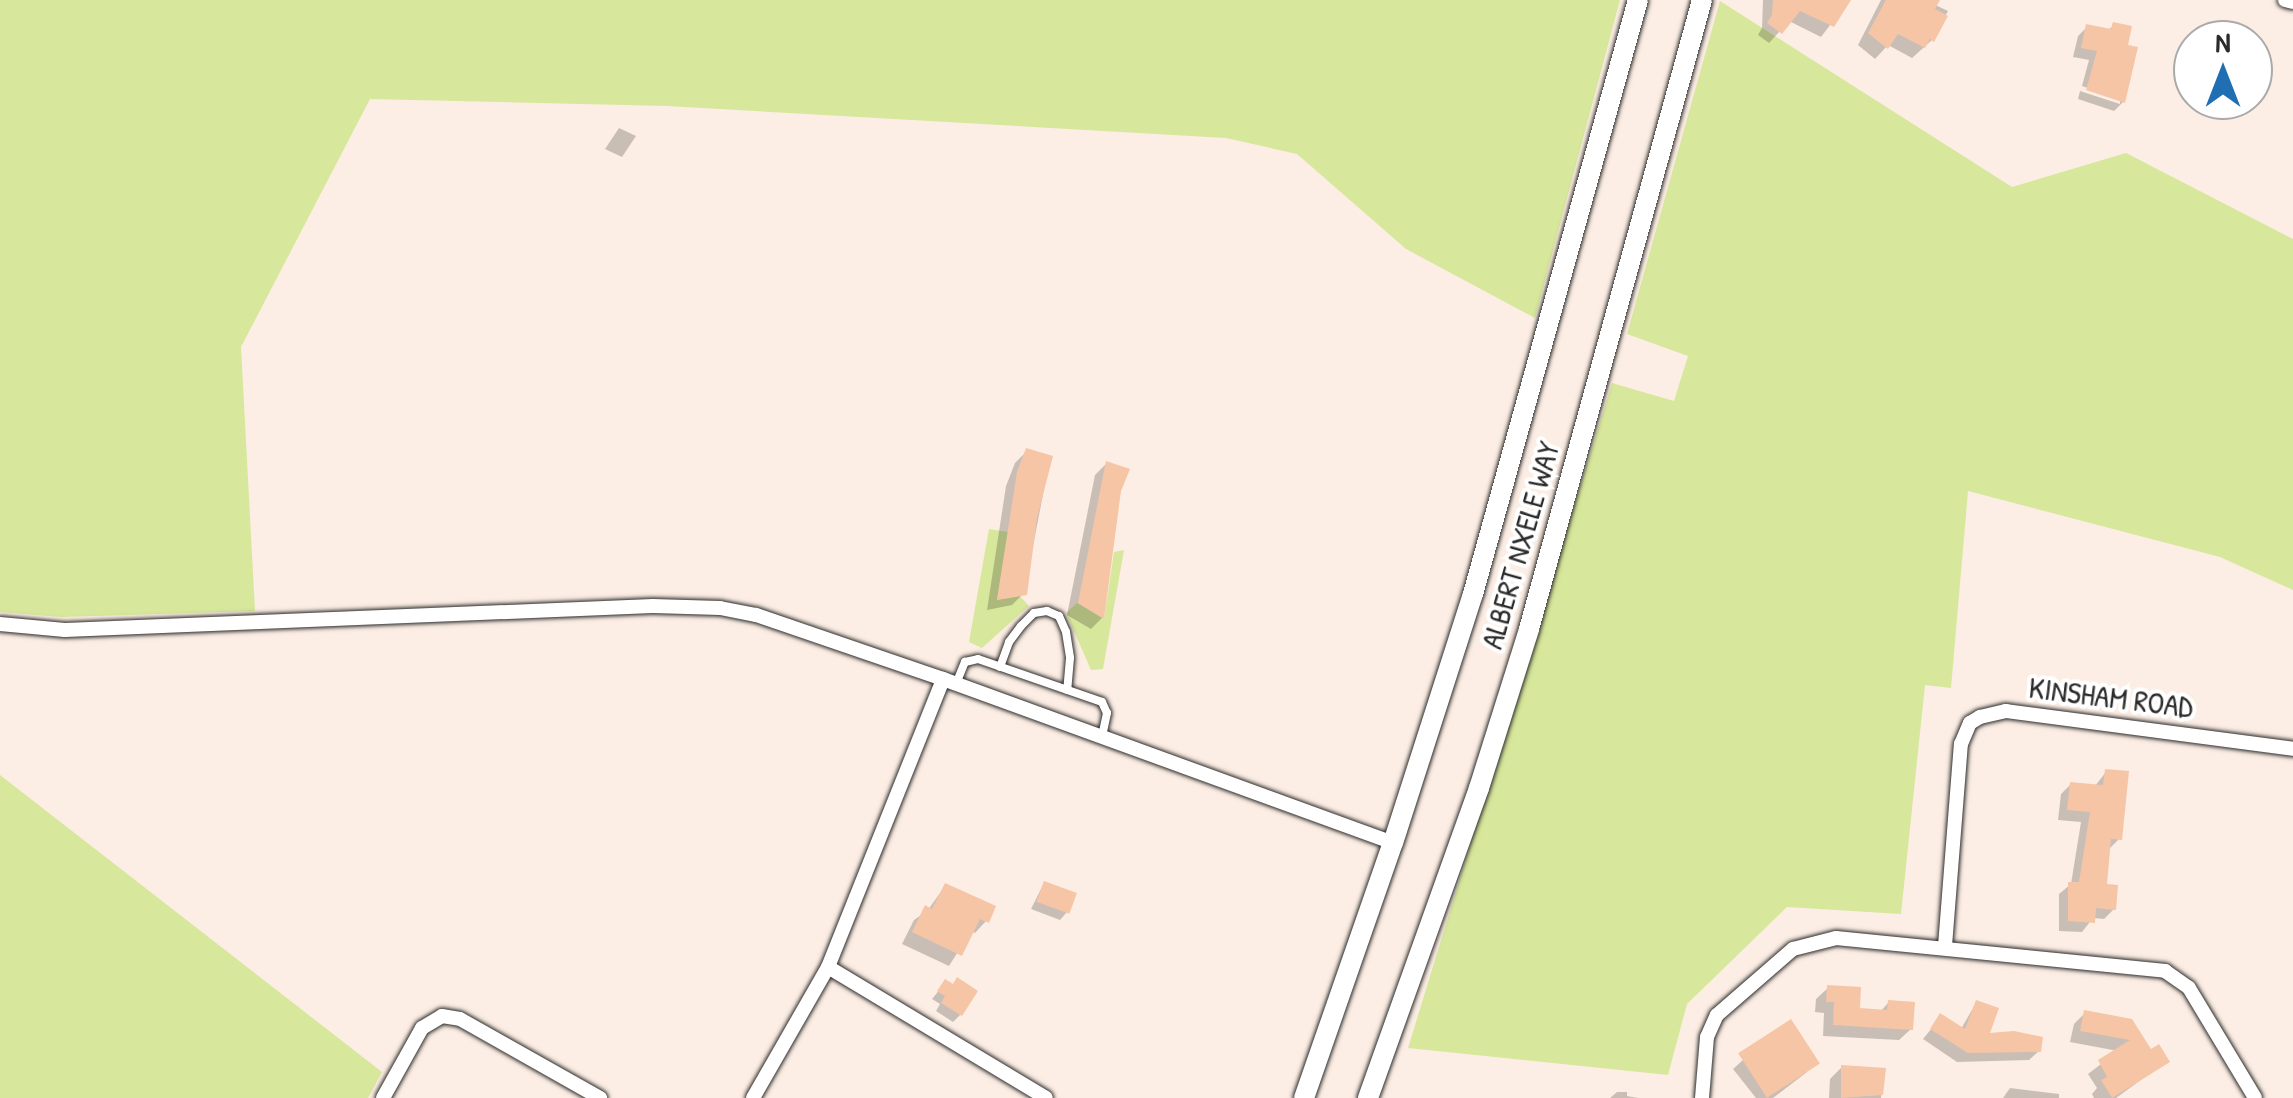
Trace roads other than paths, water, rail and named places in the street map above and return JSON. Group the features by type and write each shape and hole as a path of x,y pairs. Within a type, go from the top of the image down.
{"main road":[{"name":"ALBERT NXELE WAY","path":"1304,1098 1393,844 1472,594 1638,0"},
{"name":"ALBERT NXELE WAY","path":"1368,1098 1480,788 1529,629 1702,0"}],"street":[{"path":"2285,0 2293,2"},
{"path":"0,624 65,630 686,606 756,615 950,681 1393,844"},
{"path":"753,1098 828,967 950,681"},
{"name":"KINSHAM ROAD","path":"1945,946 1961,744 1970,723 1980,717 2006,711 2293,749"},
{"path":"1702,1098 1707,1037 1718,1014 1793,950 1820,939 1836,938 2165,971 2189,988 2256,1098"},
{"path":"828,967 1046,1098"},
{"path":"382,1098 422,1028 431,1020 452,1016 600,1098"}],"lane":[{"path":"1000,667 1009,642 1021,626 1034,613 1047,611 1059,616 1066,632 1070,658 1067,690"},
{"path":"950,681 965,662 978,660 1102,702 1107,713 1102,737"}]}
